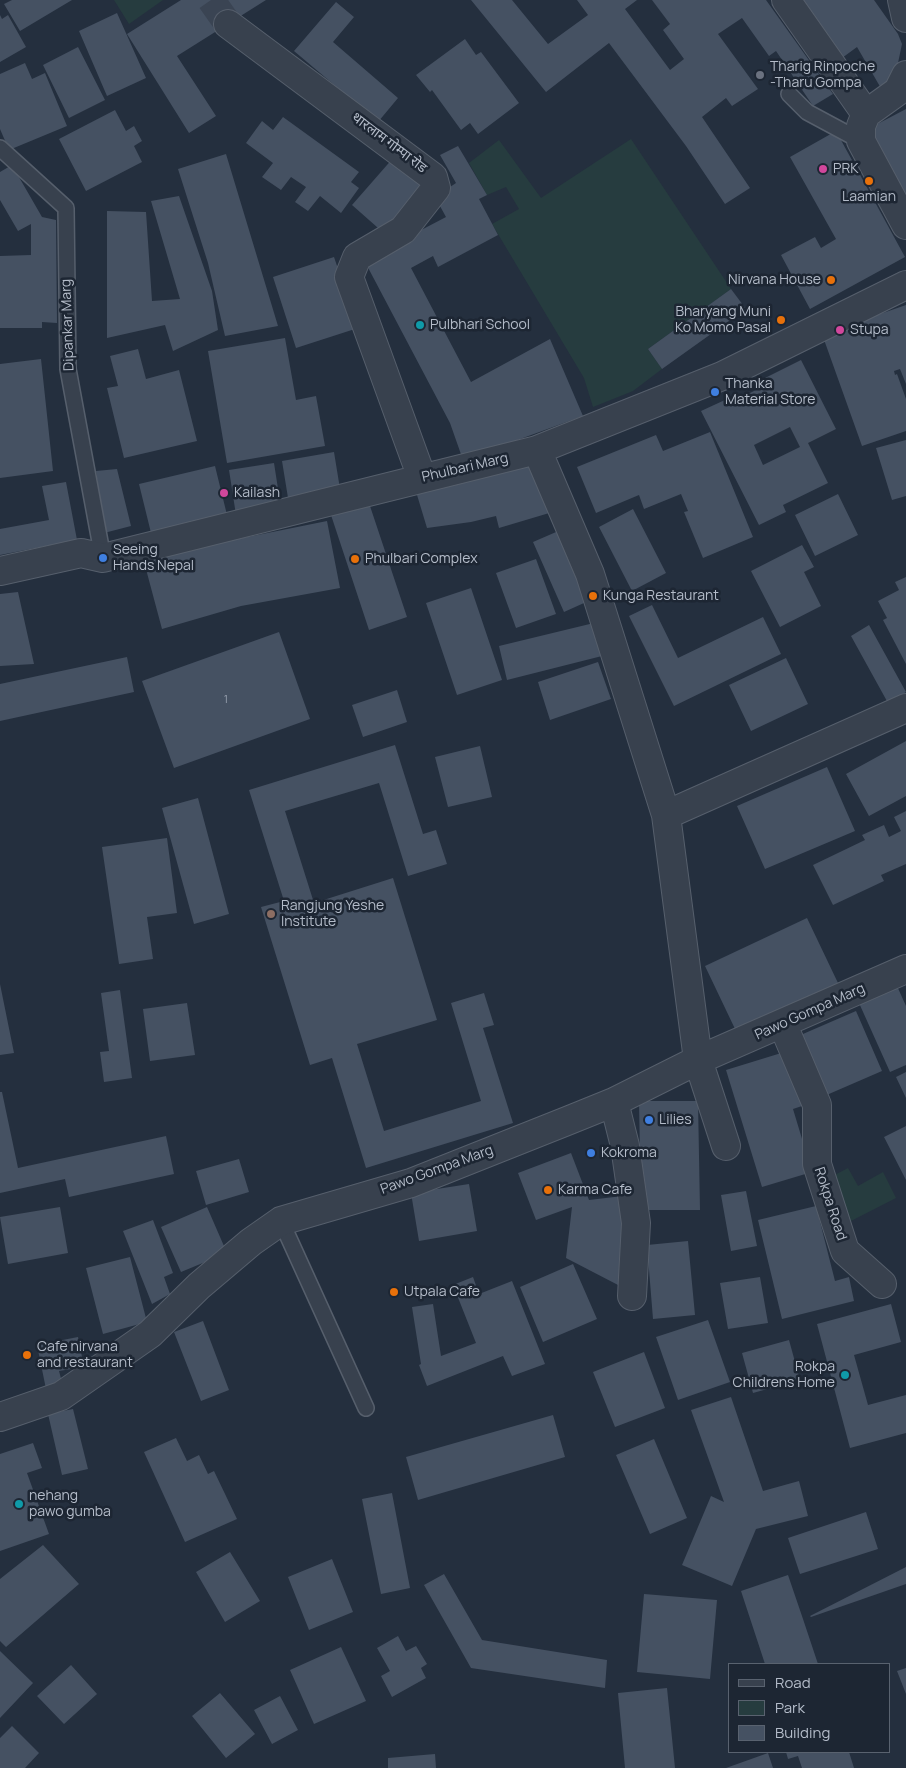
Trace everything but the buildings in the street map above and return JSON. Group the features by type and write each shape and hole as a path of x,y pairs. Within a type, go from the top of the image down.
{"street":[{"path":"786,0 866,114"},
{"path":"902,0 906,18"},
{"name":"थारलाम गोम्पा रोड","path":"228,24 433,177 436,188 403,230 357,257 349,277 422,478"},
{"path":"906,75 898,91 866,114 860,126 861,141 906,225"},
{"name":"Phulbari Marg","path":"0,571 81,553 103,558 537,450 722,376 906,285"},
{"path":"537,450 590,574 666,815 698,1060 726,1146"},
{"path":"666,815 906,708"},
{"name":"Pawo Gompa Marg","path":"0,1417 60,1396 150,1334 199,1286 251,1242 280,1221 411,1183 614,1102 698,1060 783,1025 906,969"},
{"name":"Rokpa Road","path":"783,1025 817,1105 816,1164 845,1251 882,1284"},
{"path":"614,1102 625,1146 636,1223 632,1296"}],"lane":[{"path":"789,94 807,112 861,141"},
{"name":"Dipankar Marg","path":"0,148 66,208 68,369 103,558"},
{"path":"280,1221 366,1408"}],"green space":[{"path":"114,0 163,0 129,24"},
{"path":"631,139 731,289 648,349 662,369 633,391 593,407 584,378 492,224 519,209 506,187 487,195 469,163 499,140 541,198"},
{"path":"848,1168 858,1186 883,1172 896,1198 851,1221 829,1178"}],"tunnel":[{"path":"211,0 228,24"}],"place":[{"name":"Tharig Rinpoche -Tharu Gompa","path":"760,75"},
{"name":"PRK","path":"823,169"},
{"name":"Laamian","path":"869,181"},
{"name":"Nirvana House","path":"831,280"},
{"name":"Bharyang Muni Ko Momo Pasal","path":"781,320"},
{"name":"Pulbhari School","path":"420,325"},
{"name":"Stupa","path":"840,330"},
{"name":"Thanka Material Store","path":"715,392"},
{"name":"Kailash","path":"224,493"},
{"name":"Seeing Hands Nepal","path":"103,558"},
{"name":"Phulbari Complex","path":"355,559"},
{"name":"Kunga Restaurant","path":"593,596"},
{"name":"Rangjung Yeshe Institute","path":"271,914"},
{"name":"Lilies","path":"649,1120"},
{"name":"Kokroma","path":"591,1153"},
{"name":"Karma Cafe","path":"548,1190"},
{"name":"Utpala Cafe","path":"394,1292"},
{"name":"Cafe nirvana and restaurant","path":"27,1355"},
{"name":"Rokpa Childrens Home","path":"845,1375"},
{"name":"nehang pawo gumba","path":"19,1504"}]}
